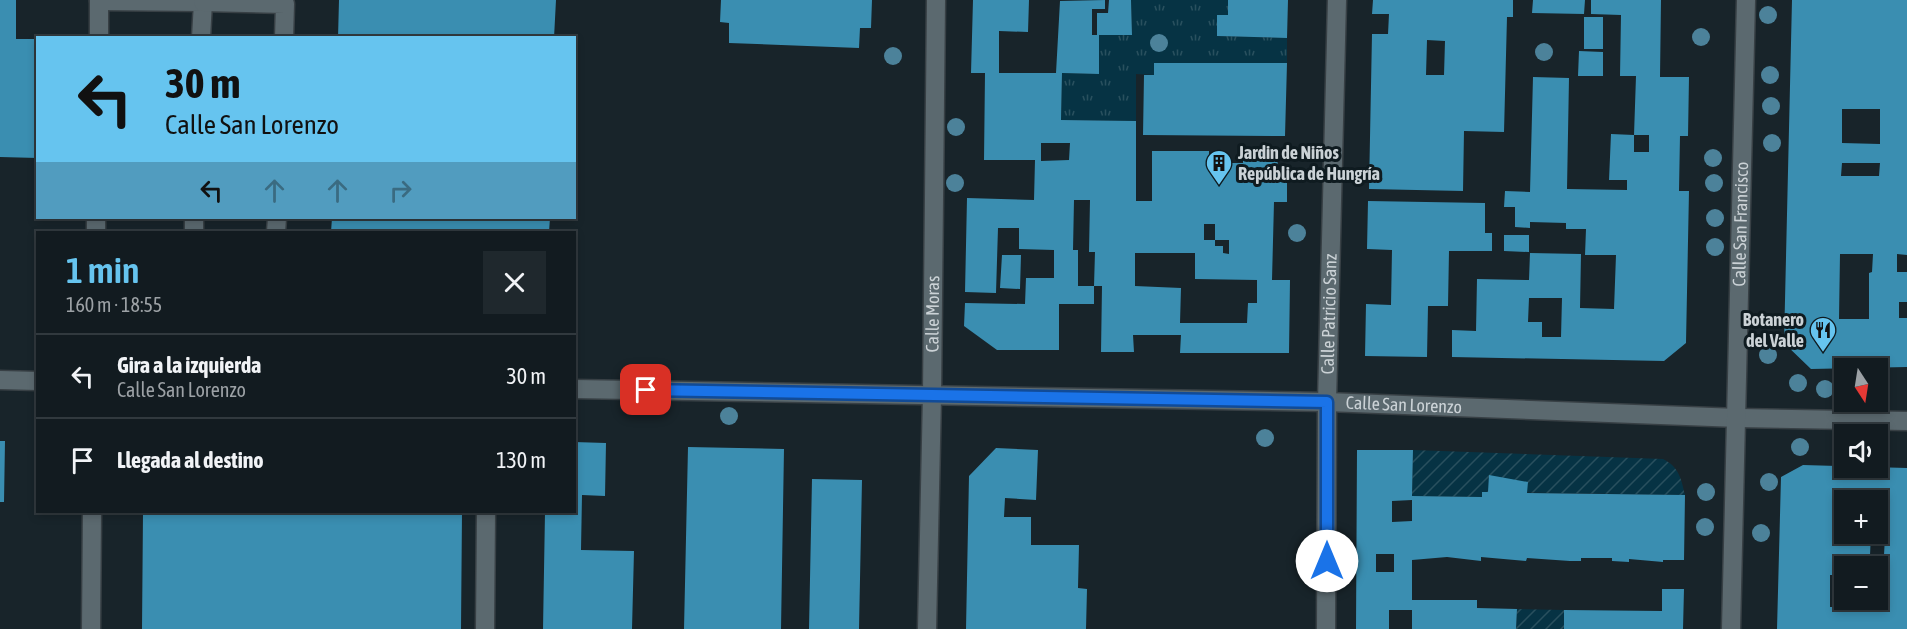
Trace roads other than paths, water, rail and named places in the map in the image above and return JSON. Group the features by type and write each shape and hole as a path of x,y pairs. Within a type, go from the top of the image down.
{"street":[{"name":"Calle Moras","path":"927,629 936,0"},
{"name":"Calle Patricio Sanz","path":"1326,629 1327,402 1337,0"},
{"name":"Calle San Francisco","path":"1731,629 1738,418 1746,0"},
{"path":"99,36 99,1 285,4 284,36"},
{"path":"201,36 203,2"},
{"path":"0,380 36,381"},
{"name":"Calle San Lorenzo","path":"576,389 1327,402 1738,418 1907,421"},
{"path":"91,629 92,513"},
{"path":"485,629 486,513"}],"place":[{"name":"Jardin de Niños República de Hungría","path":"1219,186"},
{"name":"Botanero del Valle","path":"1823,353"}]}
